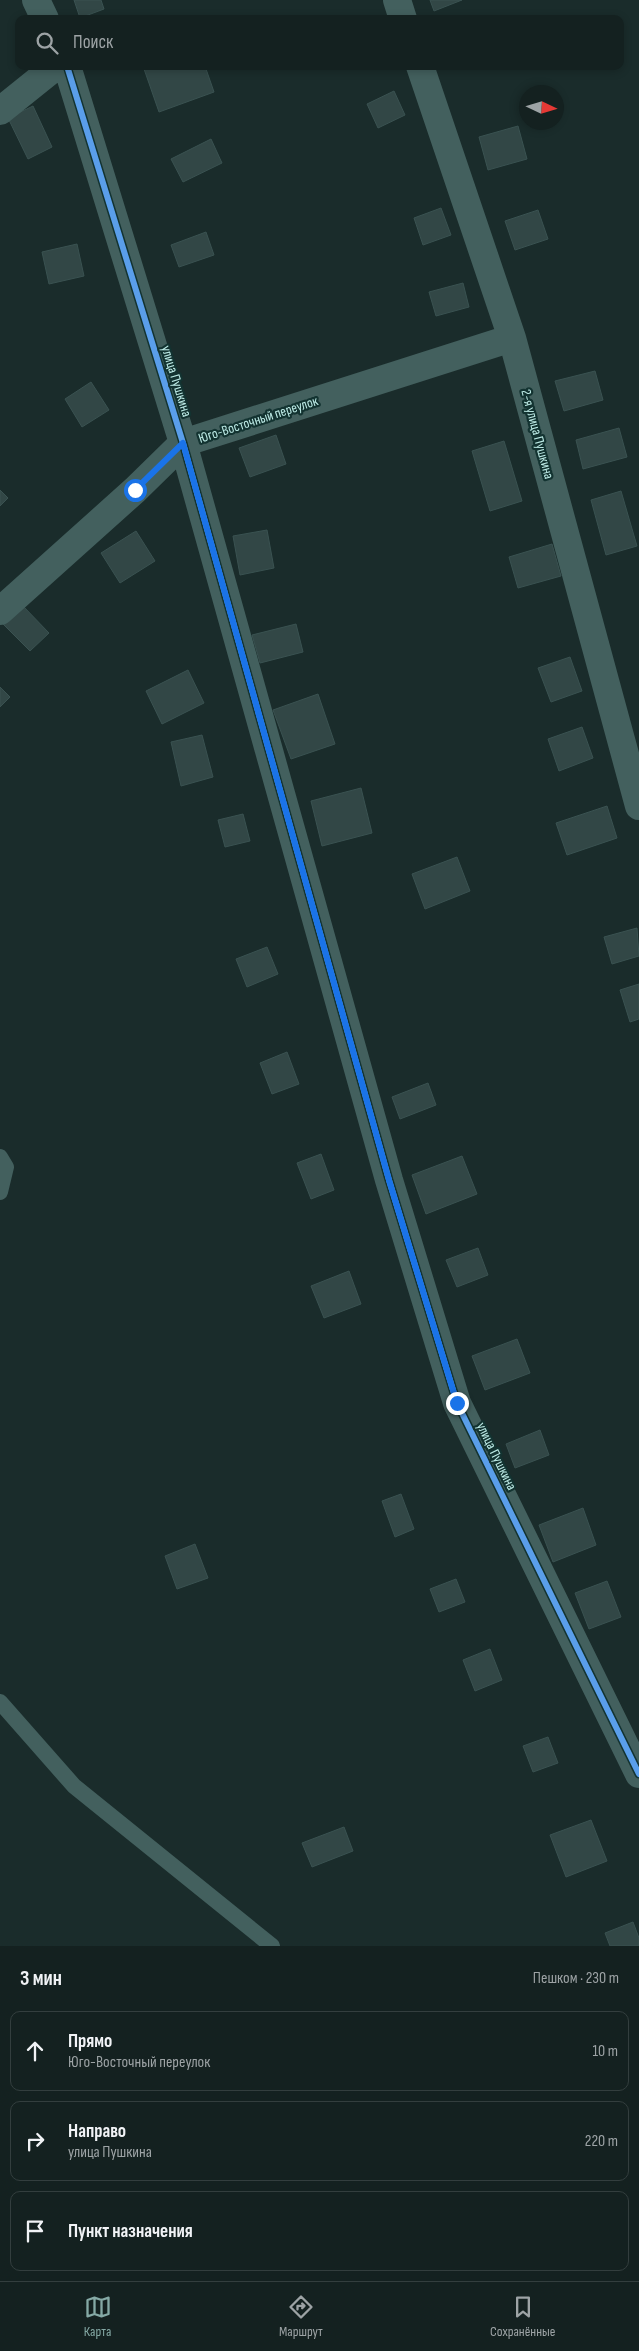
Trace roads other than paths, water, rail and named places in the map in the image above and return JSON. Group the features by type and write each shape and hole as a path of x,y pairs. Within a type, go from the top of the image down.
{"street":[{"path":"36,0 43,15"},
{"path":"397,0 402,15"},
{"path":"0,111 51,70"},
{"name":"улица Пушкина","path":"68,70 183,443 389,1180 457,1403 639,1774"},
{"name":"2-я улица Пушкина","path":"421,70 512,338 639,806"},
{"name":"Юго-Восточный переулок","path":"0,611 135,490 183,443 512,338"}],"lane":[{"path":"0,1157 6,1167 0,1192"},
{"path":"0,1702 74,1786 272,1946"}]}
